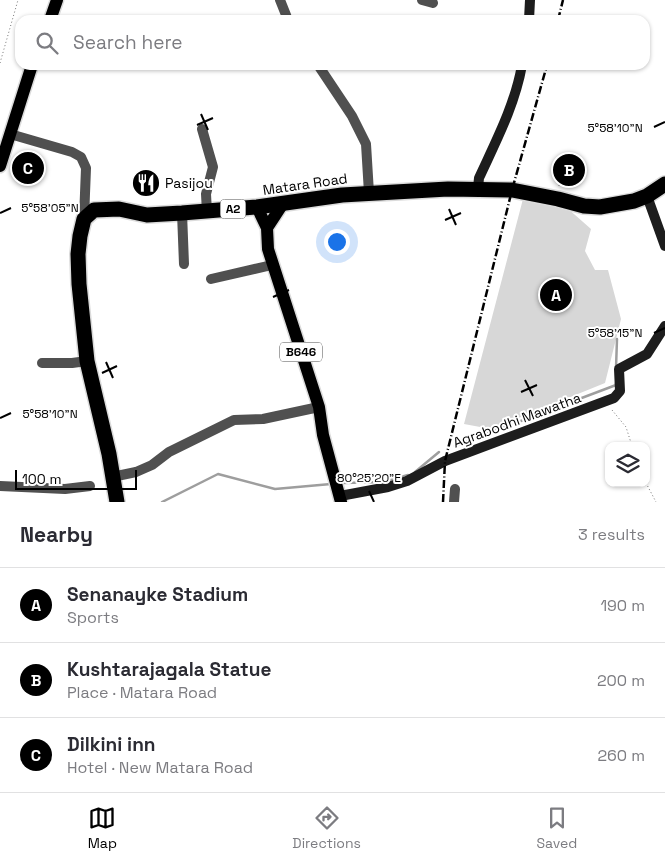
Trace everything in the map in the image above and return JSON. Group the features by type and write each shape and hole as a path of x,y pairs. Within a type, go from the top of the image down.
{"highway":[{"name":"Matara Road","path":"102,209 119,209 147,215 207,212 369,193 478,188 512,190 584,206 600,207 625,203 647,196 665,184"},
{"path":"102,209 94,210 84,219 80,236 78,265 87,361 117,502"}],"main road":[{"path":"52,15 57,0"},
{"path":"0,166 30,70"},
{"path":"267,228 284,202"},
{"name":"B646","path":"258,207 267,228 267,242 272,264 319,407 323,435 340,496"}],"street":[{"path":"280,0 286,15"},
{"path":"422,0 433,3"},
{"path":"529,15 530,0"},
{"path":"321,70 352,116 366,144 369,193"},
{"path":"478,188 479,178 514,100 521,70"},
{"path":"202,129 213,167 206,194 207,212"},
{"path":"10,134 72,152 81,157 86,168 84,219"},
{"path":"86,192 102,209"},
{"path":"647,196 665,246"},
{"path":"182,213 184,264"},
{"path":"211,279 272,264"},
{"name":"Agrabodhi Mawatha","path":"340,496 388,488 445,461 614,398 620,391 619,369 647,354 665,326"},
{"path":"42,363 72,364 87,361"},
{"path":"112,477 136,472 152,465 169,452 234,420 263,419 319,407"},
{"path":"0,486 65,489 90,486"},
{"path":"454,502 455,489"}],"path":[{"path":"0,63 18,0"},
{"path":"558,199 560,180 566,167"},
{"path":"605,402 626,427 631,442"},
{"path":"648,487 656,502"}],"shaded area":[{"path":"523,199 566,207 591,229 585,251 595,270 608,270 621,319 605,383 491,429 464,424"}],"waterway":[{"path":"616,368 617,339"},
{"path":"455,446 616,385 616,383"},
{"path":"415,472 439,452"},
{"path":"162,502 218,474 275,489 331,484"},
{"path":"344,483 382,482 408,475"}],"railway":[{"path":"559,15 563,0"},
{"path":"443,502 445,461 512,190 546,70"}],"place":[{"name":"Dilkini inn","path":"28,168"},
{"name":"Kushtarajagala Statue","path":"569,170"},
{"name":"Pasijou","path":"146,183"},
{"name":"Senanayke Stadium","path":"556,295"}]}
